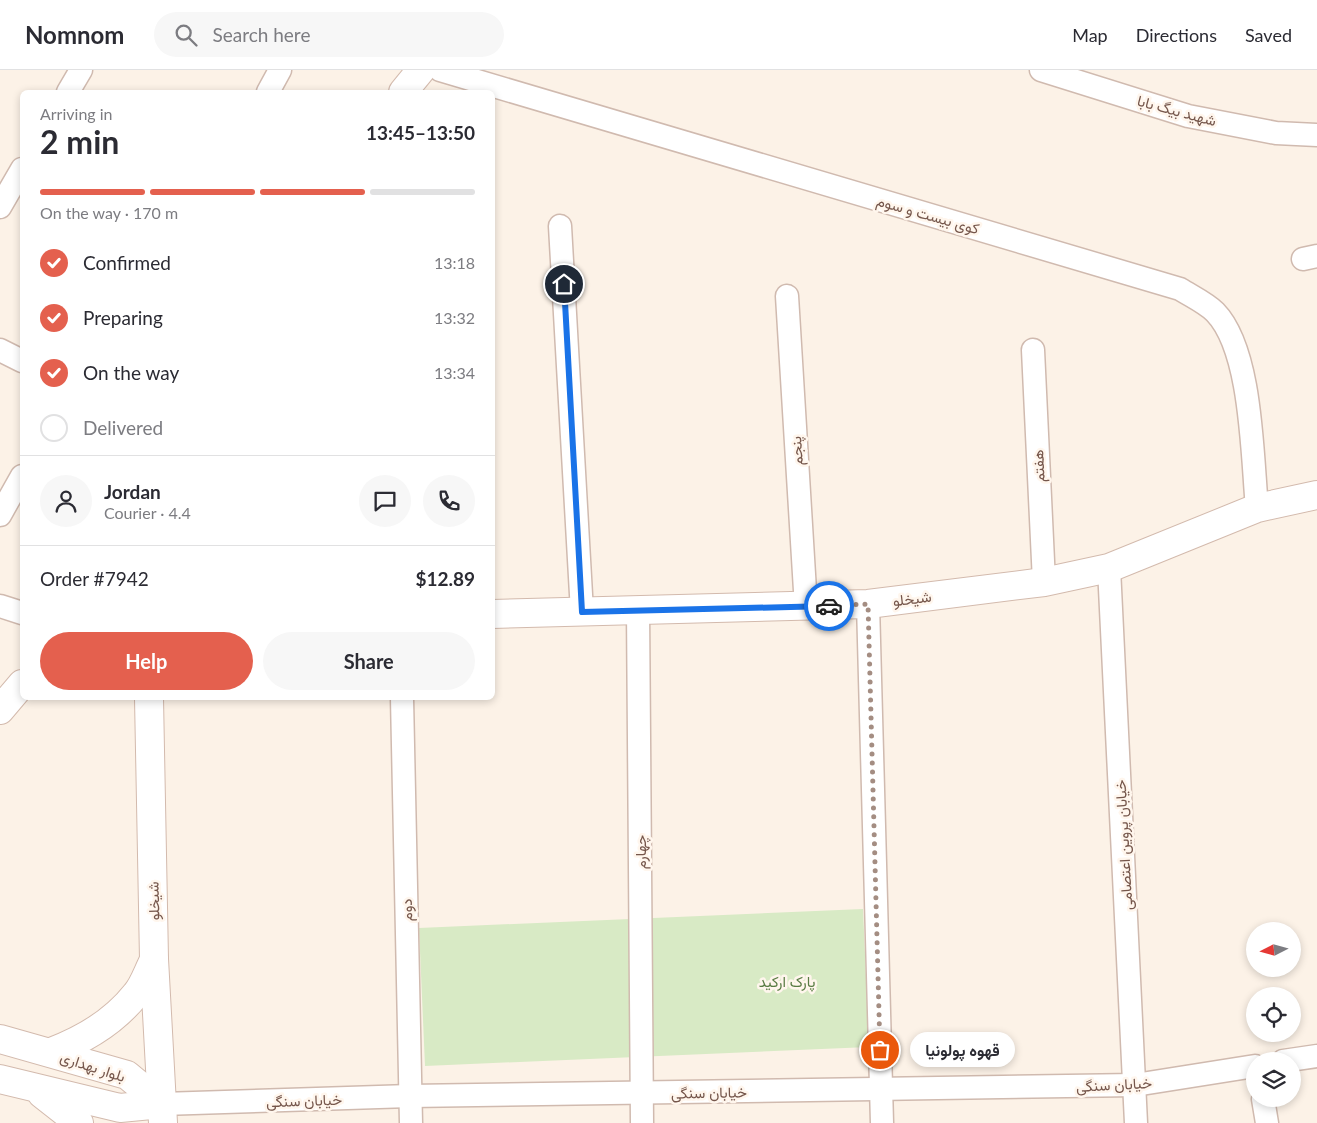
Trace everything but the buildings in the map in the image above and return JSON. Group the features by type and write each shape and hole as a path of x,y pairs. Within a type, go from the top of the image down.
{"main road":[{"path":"405,90 421,70"},
{"name":"شیخلو","path":"495,614 868,604 1044,582 1109,568 1258,508 1317,495"},
{"path":"0,710 20,686"},
{"name":"شیخلو","path":"149,700 154,959 162,1114"},
{"path":"51,1052 90,1034 123,1008 137,993 154,959"},
{"name":"بلوار بهداری","path":"0,1039 127,1075 162,1114"},
{"name":"بلوار بهداری","path":"0,1079 120,1108 162,1114"},
{"path":"35,1088 79,1123"}],"street":[{"path":"69,90 81,70"},
{"path":"269,90 280,70"},
{"name":"کوی بیست و سوم","path":"440,70 1180,289 1215,312 1234,339 1245,382 1258,508"},
{"name":"شهید بیگ بابا","path":"1041,70 1188,116 1276,133 1317,135"},
{"path":"0,206 20,172"},
{"path":"560,226 582,612"},
{"name":"پنجم","path":"787,296 806,607"},
{"path":"0,350 20,360"},
{"name":"هفتم","path":"1033,350 1044,582"},
{"path":"0,515 20,480"},
{"name":"خیابان پروین اعتصامی","path":"1109,568 1136,1123"},
{"path":"868,604 882,1123"},
{"path":"0,606 20,612"},
{"name":"چهارم","path":"638,610 642,1123"},
{"name":"دوم","path":"402,700 411,1123"},
{"path":"1301,1058 1317,1056"},
{"name":"خیابان سنگی","path":"162,1114 410,1096 1135,1085 1246,1067"},
{"path":"1264,1107 1267,1123"}],"green space":[{"name":"پارک ارکید","path":"863,909 869,1047 425,1066 419,928"}],"way so far":[{"path":"829,606 868,604 880,1050"}],"place":[{"name":"قهوه پولونیا","path":"880,1050"}],"route":[{"path":"564,284 582,612 829,606"}]}
